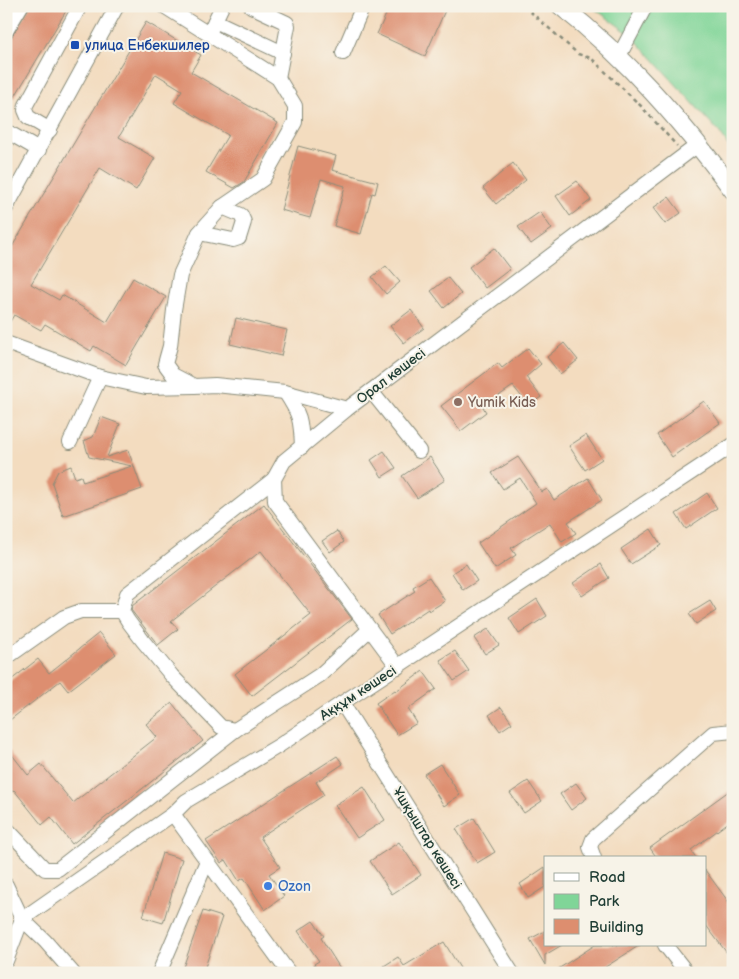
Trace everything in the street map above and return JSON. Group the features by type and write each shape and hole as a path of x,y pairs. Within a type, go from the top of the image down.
{"main road":[{"path":"561,6 619,56 667,106 692,149 733,190"}],"street":[{"path":"6,31 21,6"},
{"path":"50,130 28,117 25,110 26,105 80,6"},
{"path":"6,208 116,6"},
{"path":"164,6 278,78 295,106 295,122 263,179 222,207 200,233 180,274 170,346 165,364 173,375 194,386"},
{"path":"208,34 222,6"},
{"path":"251,6 287,23 278,78"},
{"path":"343,53 363,6"},
{"path":"619,56 644,9 643,6"},
{"path":"215,21 283,53"},
{"path":"6,131 39,150"},
{"name":"Орал көшесі","path":"122,611 127,594 274,479 284,461 347,409 692,149"},
{"path":"200,233 233,240 239,238 244,222 241,216 222,207"},
{"path":"6,343 100,377 146,387 215,385 285,392 347,409"},
{"path":"70,442 100,377"},
{"path":"371,390 419,451"},
{"path":"285,392 298,411 301,422 302,446"},
{"name":"Аққұм көшесі","path":"22,919 173,814 186,801 280,745 733,445"},
{"path":"274,479 275,501 398,667"},
{"path":"6,658 64,617 81,611 122,611 142,641 172,676 221,727 235,730"},
{"path":"6,828 45,869 58,869 235,730 320,675 370,629"},
{"name":"Ұшқыштар көшесі","path":"342,703 512,973"},
{"path":"593,856 590,847 593,839 713,734 733,731"},
{"path":"173,814 289,973"},
{"path":"159,973 207,860"},
{"path":"58,869 70,885"},
{"path":"6,885 22,919 45,941 73,973"},
{"path":"6,961 22,919"},
{"path":"666,946 687,973"}],"path":[{"path":"524,6 578,54 590,58 641,106 692,149"}],"green space":[{"path":"591,6 733,6 733,153 720,133 631,35"}],"building":[{"path":"30,6 69,6 14,98 6,93 6,46"},
{"path":"390,6 447,6 425,56 377,34"},
{"path":"146,22 201,55 191,72 278,123 244,182 234,188 206,172 228,135 174,103 182,90 156,74 119,137 155,158 136,190 100,168 31,284 59,300 62,295 107,322 133,278 166,297 126,365 94,346 91,351 45,324 41,330 14,315 6,328 6,257"},
{"path":"298,146 336,156 332,170 378,182 375,194 372,193 361,234 334,226 345,186 321,179 310,218 281,210"},
{"path":"513,163 526,180 496,204 483,188"},
{"path":"577,181 591,200 570,216 556,196"},
{"path":"669,197 681,213 665,224 653,208"},
{"path":"540,212 552,229 531,244 518,227"},
{"path":"494,248 510,269 485,288 469,267"},
{"path":"386,266 400,282 386,294 372,277"},
{"path":"448,278 461,294 444,308 431,291"},
{"path":"411,310 424,328 404,343 390,326"},
{"path":"236,318 287,330 281,356 230,344"},
{"path":"564,343 578,360 560,374 547,357"},
{"path":"528,348 541,364 526,377 541,397 529,406 513,386 483,407 486,412 461,431 441,406 498,363 502,368"},
{"path":"704,401 720,423 672,457 657,435"},
{"path":"101,417 120,424 107,457 128,450 142,489 63,516 52,483 58,471 71,466 75,478 81,476 83,482 132,466 89,457 84,441 93,437"},
{"path":"586,435 602,459 585,470 569,446"},
{"path":"384,451 396,468 382,477 371,460"},
{"path":"430,457 445,480 417,498 402,476"},
{"path":"518,457 542,492 547,489 554,500 588,478 602,500 568,522 576,533 562,542 550,523 511,548 516,555 495,569 478,543 536,503 520,478 503,489 492,473"},
{"path":"707,493 717,508 686,529 676,514"},
{"path":"264,504 352,619 252,696 235,674 311,615 261,551 171,621 178,629 158,645 131,610 132,606"},
{"path":"651,529 661,545 631,564 621,549"},
{"path":"337,531 344,542 330,552 322,541"},
{"path":"466,564 477,581 463,590 452,573"},
{"path":"601,564 609,578 582,596 573,583"},
{"path":"429,577 445,601 429,611 428,609 390,634 378,615 415,591 413,587"},
{"path":"537,599 547,616 519,634 509,618"},
{"path":"710,601 716,611 696,624 689,614"},
{"path":"488,629 499,645 485,654 474,638"},
{"path":"99,633 116,654 68,691 60,681 6,723 6,684 38,659 49,673"},
{"path":"455,651 469,671 454,681 440,660"},
{"path":"423,671 436,689 408,709 417,723 397,735 376,703"},
{"path":"172,703 203,741 72,844 51,817 42,825 14,790 6,796 6,747 28,775 41,764 73,803 157,737 146,724"},
{"path":"501,707 512,723 500,731 489,715"},
{"path":"337,756 343,764 316,782 324,795 260,837 280,867 269,874 284,896 265,910 244,878 239,881 226,860 221,863 206,841"},
{"path":"440,764 460,795 444,806 424,774"},
{"path":"528,781 542,801 524,813 510,793"},
{"path":"576,783 587,798 571,810 560,794"},
{"path":"364,787 385,820 357,838 335,805"},
{"path":"733,788 733,819 691,850 695,856 656,856 650,848"},
{"path":"474,818 495,852 477,863 456,829"},
{"path":"399,842 421,875 392,894 370,861"},
{"path":"162,853 182,859 163,923 143,917"},
{"path":"544,868 544,888 528,898 520,884"},
{"path":"706,871 733,908 733,961 706,925"},
{"path":"203,911 222,917 203,973 181,973"},
{"path":"313,921 324,936 321,938 343,973 319,973 314,964 319,961 298,931"},
{"path":"544,932 544,946 560,946 545,955 545,965 530,939"},
{"path":"444,942 463,973 373,973 398,957 404,966"},
{"path":"593,946 638,946 596,973 552,973"}],"place":[{"name":"улица Енбекшилер","path":"75,45"},
{"name":"Yumik Kids","path":"458,402"},
{"name":"Ozon","path":"268,886"}]}
